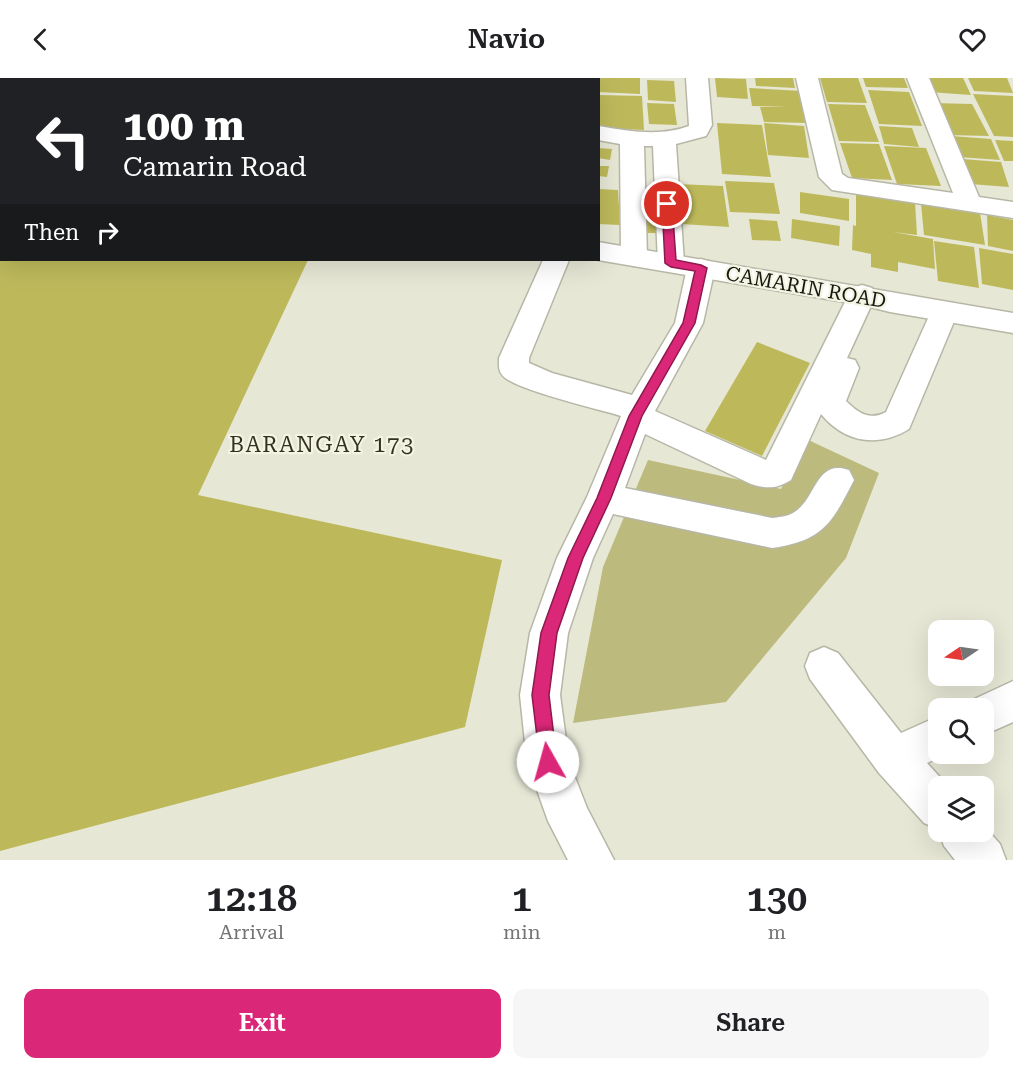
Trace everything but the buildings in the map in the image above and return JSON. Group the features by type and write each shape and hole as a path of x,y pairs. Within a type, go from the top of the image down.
{"street":[{"path":"600,133 632,139 664,141 698,131 701,125 697,78"},
{"path":"807,78 831,177 841,185 1013,210"},
{"path":"918,78 969,203"},
{"path":"632,139 634,257"},
{"path":"592,860 570,821 548,762 540,695 549,633 576,558 604,498 638,412 689,323 686,266 664,141"},
{"name":"CAMARIN ROAD","path":"600,251 870,297 1013,324"},
{"path":"556,261 514,358 514,369 544,382 638,412 763,474 773,474 779,470 870,297"},
{"path":"870,297 831,396 831,404 851,425 872,429 890,426 898,420 944,312"},
{"path":"604,498 772,533 794,531 812,520 837,480"},
{"path":"824,666 894,758 928,796"},
{"path":"994,710 1013,700"},
{"path":"894,758 928,741"},
{"path":"968,842 984,860"}],"shaded area":[{"path":"804,438 879,473 846,558 726,702 573,723 603,567 648,460 781,489"}],"district":[{"name":"BARANGAY 173","path":"322,444"}],"route":[{"path":"548,762 540,695 549,633 576,558 604,498 636,416 689,323 701,268 671,263 667,204"}]}
